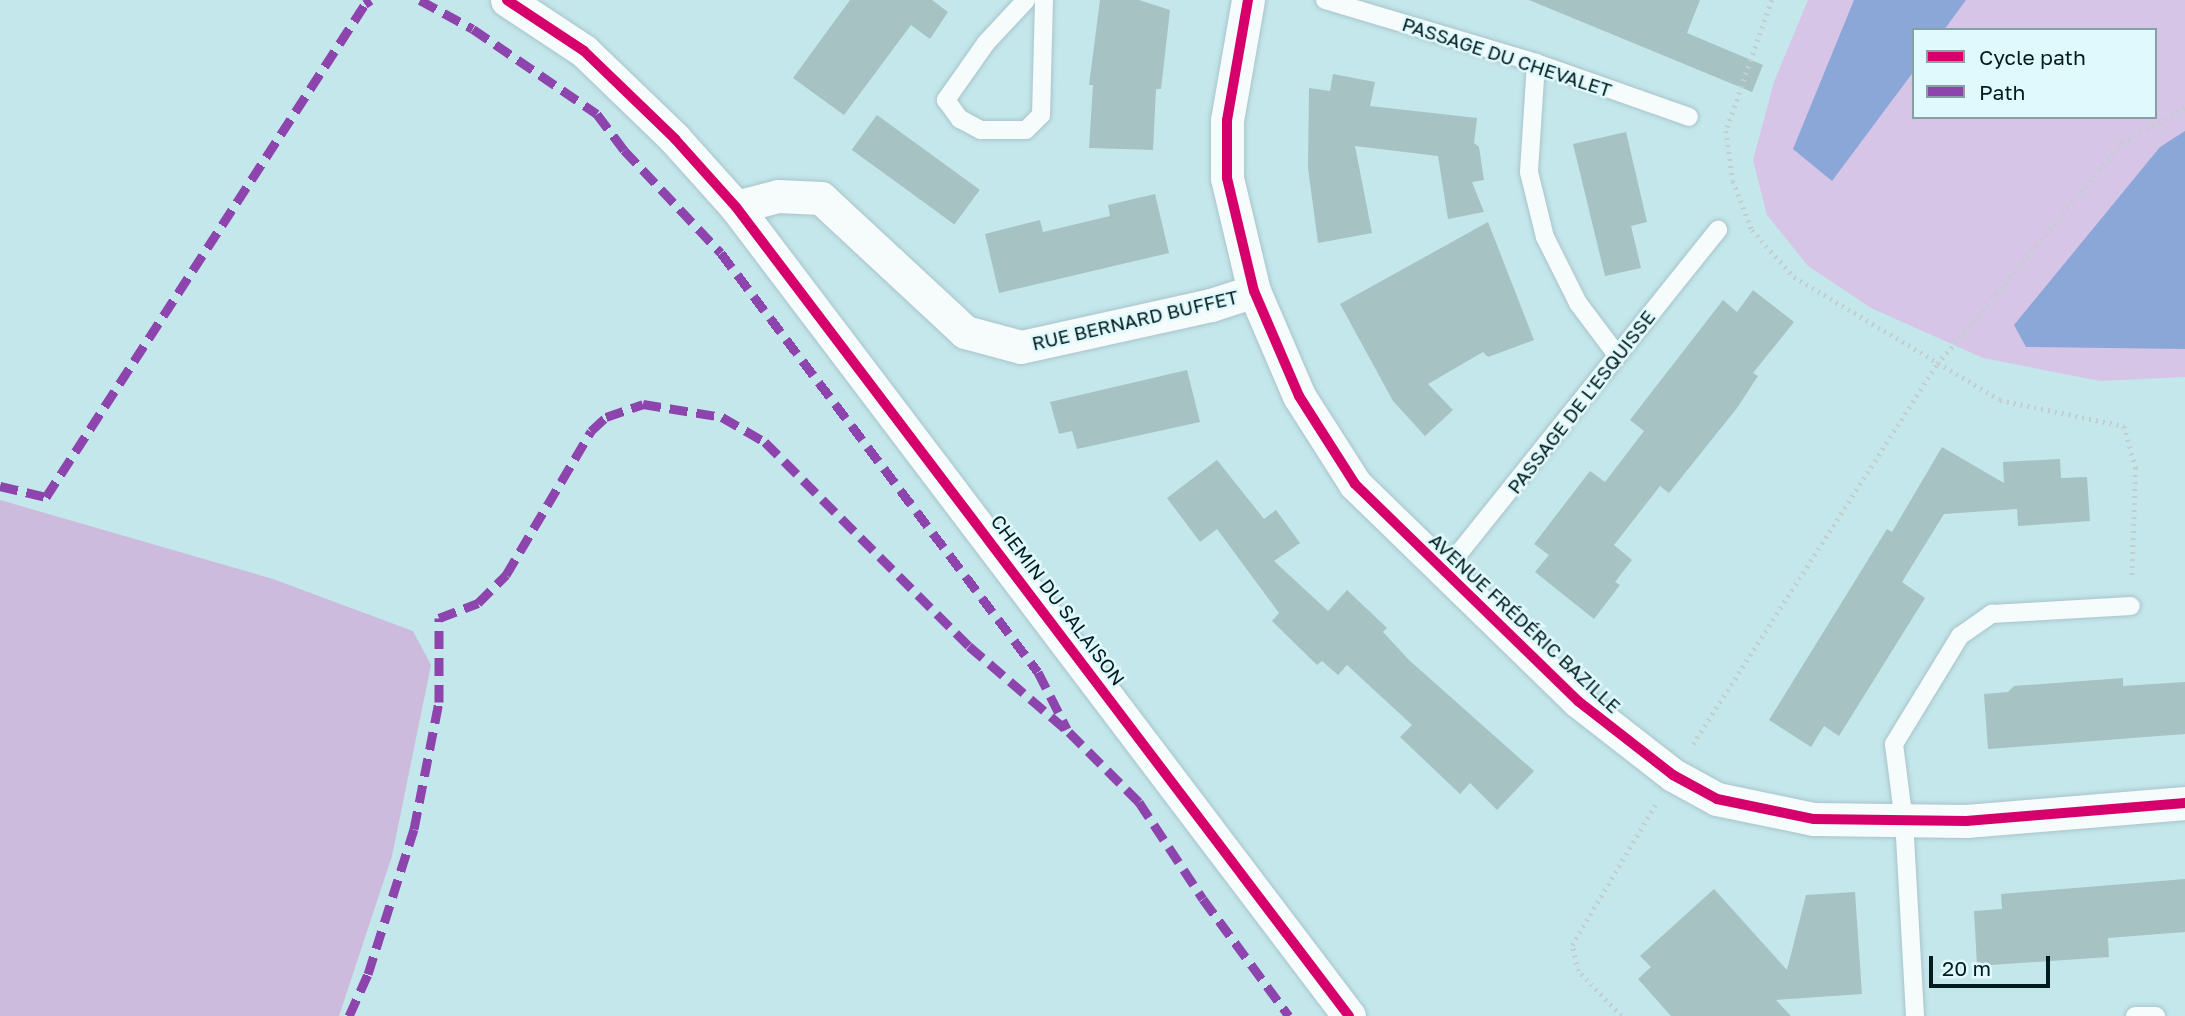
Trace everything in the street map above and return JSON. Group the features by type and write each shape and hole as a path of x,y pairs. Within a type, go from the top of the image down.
{"street":[{"name":"CHEMIN DU SALAISON","path":"507,0 584,51 675,139 736,206 1349,1016"},
{"name":"AVENUE FRÉDÉRIC BAZILLE","path":"1248,0 1227,120 1227,178 1254,291 1299,396 1355,484 1443,573 1578,701 1673,775 1717,799 1836,822 1904,822 2185,803"},
{"name":"RUE BERNARD BUFFET","path":"736,206 778,196 821,198 965,332 1021,347 1211,305 1254,291"}],"lane":[{"path":"1026,0 986,43 946,100 960,119 981,130 1027,130 1041,115 1044,0"},
{"name":"PASSAGE DU CHEVALET","path":"1325,0 1536,63 1689,117"},
{"path":"1536,63 1529,172 1545,237 1577,303 1617,355"},
{"name":"PASSAGE DE L'ESQUISSE","path":"1443,573 1497,510 1717,230"},
{"path":"1915,1016 1904,822 1894,744 1960,636 1992,614 2131,606"},
{"path":"2135,1016 2156,1016"}],"path":[{"path":"1772,0 1726,131 1733,181 1752,230 1794,277 2000,400 2124,426 2136,468 2131,606"},
{"path":"1621,1016 1578,971 1573,945 1673,775 1937,364 2122,143 2185,107"}],"shaded area":[{"path":"1808,0 2185,0 2185,377 2100,381 1983,358 1871,308 1808,266 1767,215 1753,160 1774,82"},
{"path":"0,500 273,579 413,631 431,665 392,856 339,1016 0,1016"}],"water":[{"path":"1854,0 1966,0 1945,28 1912,28 1912,74 1832,181 1793,149"},
{"path":"2185,131 2185,349 2026,347 2014,325 2160,147"}],"building":[{"path":"850,0 932,0 948,12 930,39 911,25 844,115 793,78"},
{"path":"1100,0 1139,0 1170,10 1161,89 1156,89 1153,150 1089,148 1093,85 1089,85"},
{"path":"1529,0 1700,0 1687,33 1763,65 1752,92"},
{"path":"1333,74 1375,82 1370,106 1477,118 1474,143 1479,147 1484,180 1472,182 1484,212 1448,219 1438,156 1355,146 1372,233 1318,243 1308,168 1309,88 1330,91"},
{"path":"877,115 980,190 954,224 852,150"},
{"path":"1626,132 1647,222 1631,226 1641,268 1605,276 1573,144"},
{"path":"1155,194 1169,253 999,293 985,234 1040,220 1043,232 1110,216 1108,205"},
{"path":"1488,222 1534,340 1488,357 1483,352 1428,384 1453,410 1425,436 1393,401 1340,304"},
{"path":"1753,290 1794,322 1753,373 1758,376 1737,408 1669,493 1660,486 1614,545 1632,560 1615,582 1620,585 1594,619 1535,572 1549,555 1534,544 1590,471 1605,482 1644,431 1630,420 1723,300 1737,312"},
{"path":"1187,370 1200,422 1077,449 1072,431 1059,434 1050,402"},
{"path":"1942,447 2004,483 2003,462 2060,459 2061,478 2087,477 2090,521 2018,526 2017,509 1944,514 1902,582 1925,598 1839,736 1824,726 1811,747 1769,720 1887,529 1892,532"},
{"path":"1217,460 1264,519 1276,510 1300,543 1274,561 1328,611 1347,590 1387,628 1383,632 1409,660 1534,771 1497,810 1470,783 1460,794 1400,737 1412,725 1347,665 1338,675 1322,661 1317,665 1272,621 1279,613 1217,529 1200,542 1167,498"},
{"path":"2123,678 2123,686 2185,682 2185,734 1988,749 1984,694 2008,692 2014,686"},
{"path":"2185,879 2185,932 2108,938 2109,957 1977,966 1974,911 2002,909 2001,894"},
{"path":"1714,889 1787,970 1806,895 1855,892 1862,994 1776,1000 1791,1016 1671,1016 1638,979 1651,967 1640,956"}],"marked path":[{"path":"0,486 46,497 365,4 371,0"},
{"path":"420,0 473,29 597,114 624,150 721,253 1038,672 1067,729"},
{"path":"349,1016 368,974 414,829 439,702 439,618 478,603 506,575 591,431 606,417 643,404 722,417 765,442 969,646 1069,732 1139,802 1203,899 1289,1016"}],"cycle path":[{"path":"507,0 584,51 675,139 736,207 1349,1016"},
{"path":"1248,0 1227,120 1227,178 1254,291 1299,396 1355,484 1578,701 1673,775 1717,799 1814,819 1966,821 2185,803"}]}
